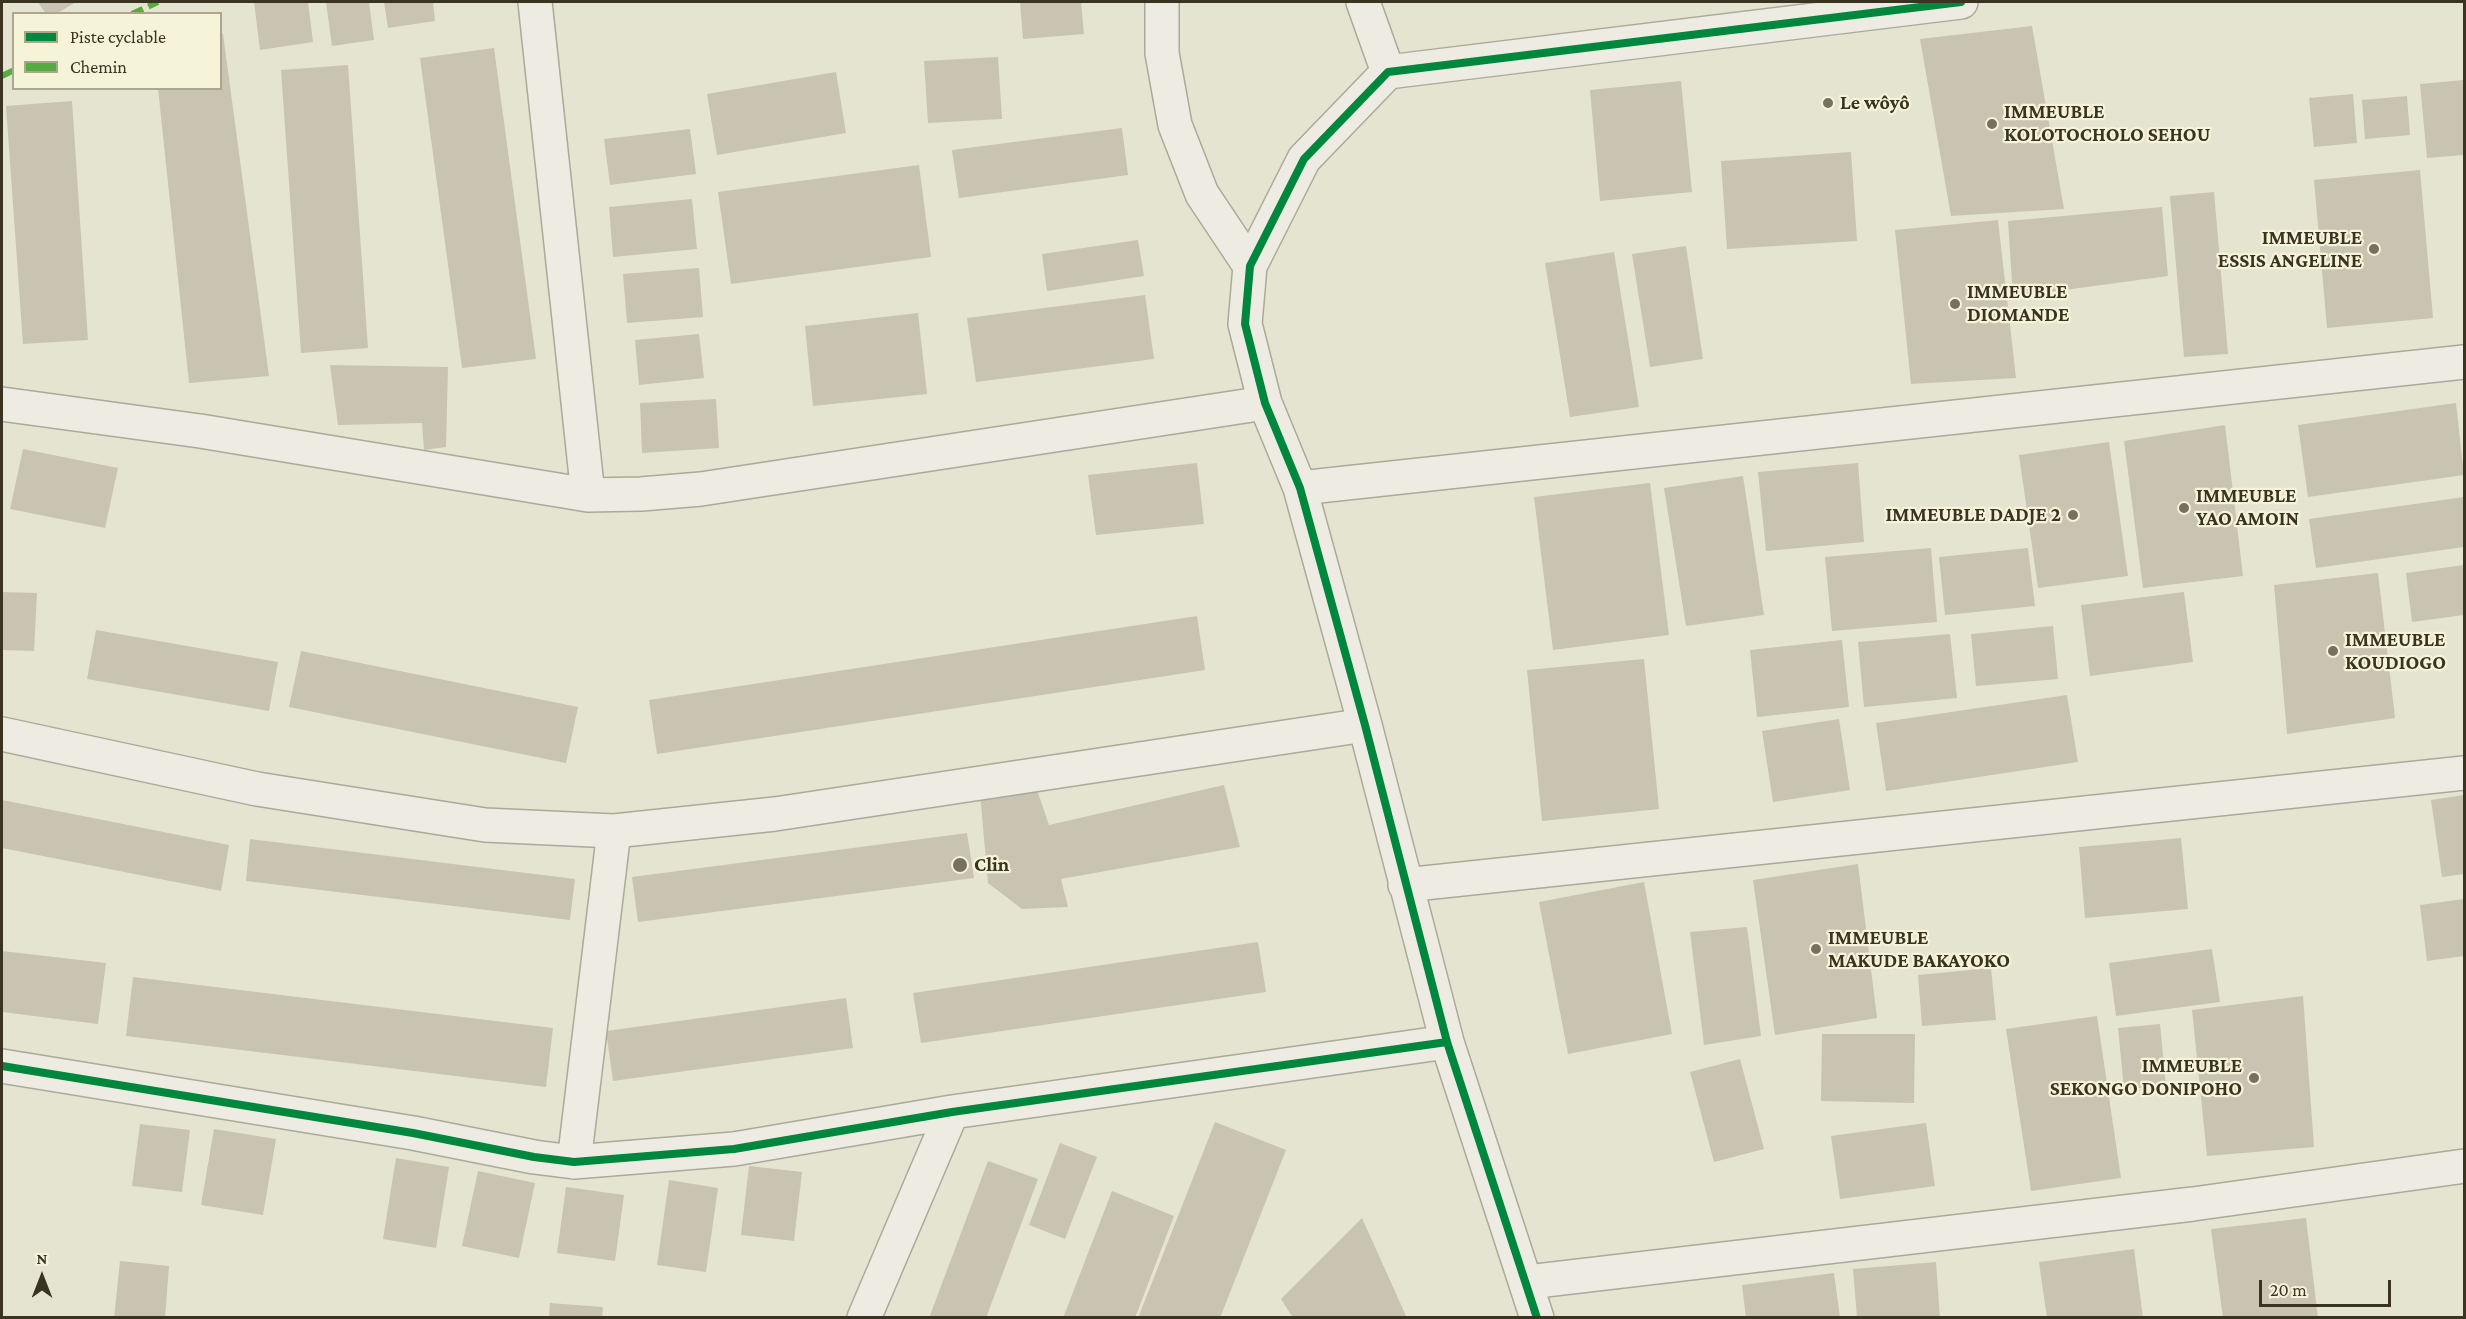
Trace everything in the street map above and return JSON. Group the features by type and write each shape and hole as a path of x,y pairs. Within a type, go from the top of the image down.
{"street":[{"path":"535,2 588,495"},
{"path":"1162,2 1162,53 1175,125 1202,194 1250,266"},
{"path":"1363,2 1388,72"},
{"path":"1538,1317 1447,1042 1365,725 1299,488 1265,403 1245,324 1250,266 1304,159 1388,72 1960,2"},
{"path":"1299,488 2464,362"},
{"path":"2,404 200,431 588,495 641,494 701,489 1265,403"},
{"path":"2,734 257,789 463,822 614,831 775,814 1365,725"},
{"path":"1405,885 2464,773"},
{"path":"574,1162 614,831"},
{"path":"2,1066 574,1162 734,1149 952,1112 1447,1042"},
{"path":"864,1317 952,1112"},
{"path":"1527,1282 2193,1204 2464,1166"}],"building":[{"path":"38,2 76,2 59,12 45,12"},
{"path":"254,2 308,2 313,42 260,50"},
{"path":"326,2 369,2 374,40 332,46"},
{"path":"384,2 433,2 435,21 388,28"},
{"path":"1020,2 1081,2 1084,34 1023,39"},
{"name":"IMMEUBLE KOLOTOCHOLO SEHOU","path":"2032,26 2064,209 1951,216 1920,39"},
{"path":"223,34 269,376 189,383 158,90 222,90"},
{"path":"494,48 536,359 462,368 420,58"},
{"path":"998,57 1002,119 928,123 924,61"},
{"path":"348,65 368,348 301,353 281,70"},
{"path":"836,72 846,133 717,155 707,94"},
{"path":"2464,80 2464,155 2427,158 2420,84"},
{"path":"1681,81 1692,192 1600,201 1590,90"},
{"path":"2353,94 2357,143 2314,147 2309,98"},
{"path":"2407,96 2410,135 2365,139 2362,100"},
{"path":"72,101 88,340 23,344 6,106"},
{"path":"1122,128 1128,175 959,198 952,150"},
{"path":"690,129 696,174 610,185 604,139"},
{"path":"1851,152 1857,241 1727,249 1721,161"},
{"path":"919,165 931,257 731,284 718,192"},
{"name":"IMMEUBLE ESSIS ANGELINE","path":"2420,170 2433,318 2327,328 2314,180"},
{"path":"2214,192 2228,354 2184,357 2170,196"},
{"path":"692,199 697,249 613,257 609,207"},
{"path":"2162,207 2168,276 2013,297 2008,221"},
{"name":"IMMEUBLE DIOMANDE","path":"1998,220 2016,378 1911,384 1895,230"},
{"path":"1138,240 1144,276 1047,291 1042,254"},
{"path":"1686,246 1703,359 1650,367 1632,254"},
{"path":"1614,252 1639,407 1570,417 1545,263"},
{"path":"699,268 703,317 627,323 623,274"},
{"path":"1145,295 1154,359 976,382 967,318"},
{"path":"918,313 927,394 813,406 805,326"},
{"path":"699,334 704,378 639,385 635,340"},
{"path":"330,365 448,367 446,447 424,450 422,423 338,425"},
{"path":"716,399 719,448 642,453 640,403"},
{"path":"2456,403 2464,475 2308,497 2298,425"},
{"name":"IMMEUBLE YAO AMOIN","path":"2225,425 2243,576 2143,588 2124,441"},
{"name":"IMMEUBLE DADJE 2","path":"2109,442 2128,576 2038,588 2019,455"},
{"path":"23,449 118,468 105,528 10,509"},
{"path":"1197,463 1204,524 1096,535 1088,475"},
{"path":"1858,463 1864,542 1766,551 1758,472"},
{"path":"1743,476 1764,615 1686,626 1664,488"},
{"path":"1650,483 1669,635 1553,650 1534,497"},
{"path":"2464,497 2464,547 2316,568 2309,519"},
{"path":"1931,548 1937,622 1832,631 1825,557"},
{"path":"2028,548 2035,606 1945,615 1939,557"},
{"path":"2464,565 2464,615 2412,622 2406,573"},
{"name":"IMMEUBLE KOUDIOGO","path":"2378,573 2395,718 2287,734 2274,585"},
{"path":"2,592 37,593 34,651 2,650"},
{"path":"2184,592 2193,662 2090,676 2081,605"},
{"path":"1197,616 1205,670 657,754 649,700"},
{"path":"2053,626 2058,679 1976,686 1971,634"},
{"path":"96,630 278,662 269,711 87,679"},
{"path":"1950,634 1957,698 1864,707 1858,642"},
{"path":"1842,640 1849,707 1757,717 1750,650"},
{"path":"301,651 578,707 566,763 289,707"},
{"path":"1644,659 1659,809 1542,821 1527,670"},
{"path":"2067,695 2078,762 1886,791 1876,723"},
{"path":"1839,719 1850,790 1773,802 1762,731"},
{"path":"1035,784 1049,825 1224,785 1240,847 1061,879 1068,907 1022,909 988,883 980,793"},
{"path":"2464,795 2464,874 2442,877 2431,800"},
{"path":"2,800 229,845 221,891 2,848"},
{"path":"967,833 974,878 638,922 632,877"},
{"path":"2181,838 2188,909 2085,918 2079,847"},
{"path":"250,839 575,879 570,920 246,881"},
{"name":"IMMEUBLE MAKUDE BAKAYOKO","path":"1858,864 1877,1018 1775,1035 1753,880"},
{"path":"1644,882 1672,1034 1568,1054 1539,902"},
{"path":"2464,899 2464,956 2427,961 2420,905"},
{"path":"1747,927 1761,1036 1704,1045 1690,932"},
{"path":"1258,942 1266,992 921,1043 913,993"},
{"path":"2212,949 2220,1002 2116,1016 2109,963"},
{"path":"2,951 106,963 98,1024 2,1012"},
{"path":"1991,968 1996,1020 1922,1026 1918,975"},
{"path":"133,977 553,1028 546,1087 126,1036"},
{"name":"IMMEUBLE SEKONGO DONIPOHO","path":"2303,996 2314,1147 2207,1156 2192,1010"},
{"path":"846,998 853,1048 613,1081 606,1031"},
{"path":"2097,1016 2121,1178 2031,1191 2006,1029"},
{"path":"2160,1024 2166,1086 2124,1089 2118,1028"},
{"path":"1822,1034 1915,1034 1914,1103 1821,1101"},
{"path":"1740,1059 1764,1149 1714,1162 1690,1072"},
{"path":"1215,1122 1286,1150 1220,1318 1138,1318"},
{"path":"1926,1123 1935,1186 1840,1199 1831,1136"},
{"path":"140,1124 190,1130 182,1192 132,1186"},
{"path":"214,1129 276,1139 263,1215 201,1205"},
{"path":"1060,1143 1097,1157 1065,1239 1029,1225"},
{"path":"396,1158 449,1167 436,1248 383,1239"},
{"path":"988,1161 1038,1179 986,1318 929,1318"},
{"path":"749,1166 802,1172 794,1241 741,1235"},
{"path":"478,1171 535,1183 519,1258 462,1246"},
{"path":"669,1180 718,1188 706,1272 657,1265"},
{"path":"566,1187 624,1195 615,1261 557,1253"},
{"path":"1112,1191 1174,1216 1135,1318 1063,1318"},
{"path":"1362,1218 1407,1318 1293,1318 1281,1299"},
{"path":"2306,1218 2318,1318 2223,1318 2211,1229"},
{"path":"2134,1249 2143,1318 2047,1318 2039,1262"},
{"path":"120,1261 169,1266 165,1318 114,1318"},
{"path":"1936,1262 1940,1318 1857,1318 1853,1269"},
{"path":"1834,1273 1840,1318 1746,1318 1742,1285"},
{"path":"550,1303 603,1307 602,1318 549,1318"}],"marked path":[{"path":"136,12 158,2"},
{"path":"2,76 12,71"}],"cycle path":[{"path":"1537,1318 1447,1042 1365,725 1300,488 1265,403 1245,324 1250,266 1304,159 1388,72 1961,2"},
{"path":"2,1066 413,1133 534,1157 574,1162 734,1149 952,1112 1447,1042"}],"place":[{"name":"Le wôyô","path":"1828,103"},
{"name":"IMMEUBLE KOLOTOCHOLO SEHOU","path":"1992,124"},
{"name":"IMMEUBLE ESSIS ANGELINE","path":"2374,249"},
{"name":"IMMEUBLE DIOMANDE","path":"1955,304"},
{"name":"IMMEUBLE YAO AMOIN","path":"2184,508"},
{"name":"IMMEUBLE DADJE 2","path":"2073,515"},
{"name":"IMMEUBLE KOUDIOGO","path":"2333,651"},
{"name":"Clin","path":"960,865"},
{"name":"IMMEUBLE MAKUDE BAKAYOKO","path":"1816,949"},
{"name":"IMMEUBLE SEKONGO DONIPOHO","path":"2254,1078"}]}
